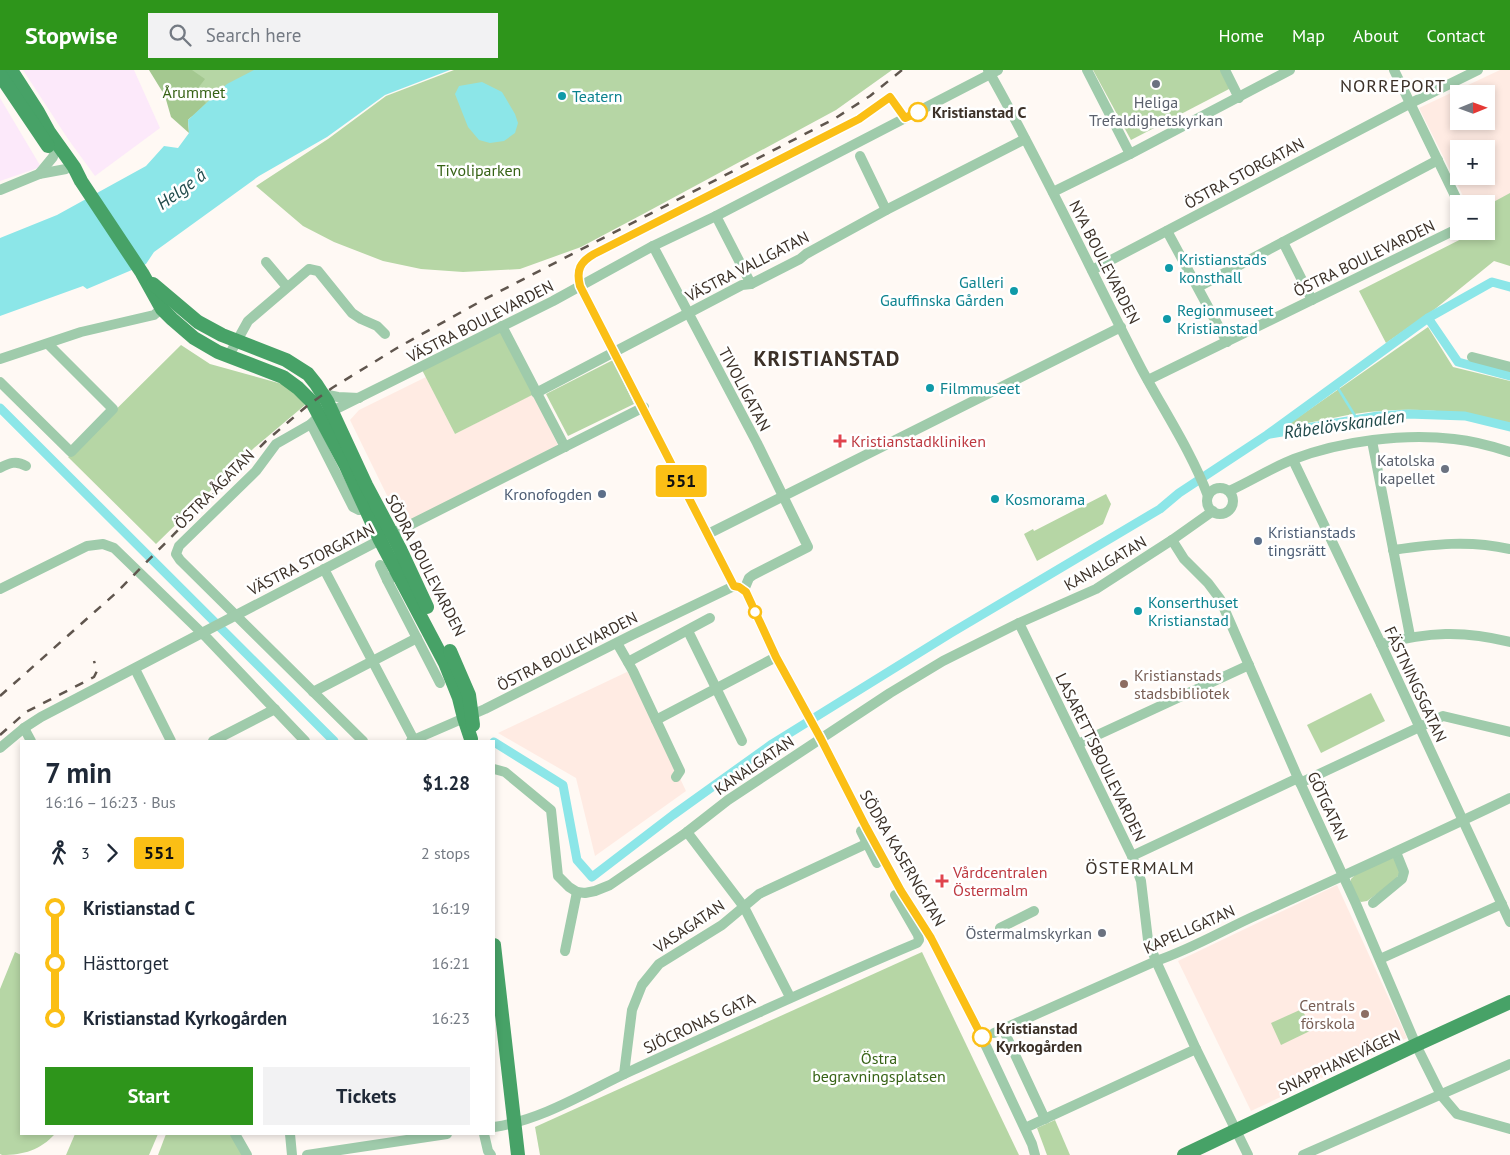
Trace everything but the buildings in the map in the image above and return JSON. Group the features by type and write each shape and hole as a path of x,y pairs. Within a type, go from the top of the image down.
{"main road":[{"path":"11,70 38,112 66,169 83,184"},
{"path":"0,75 74,167 140,272 183,330 228,357 274,373 292,383 308,397 321,418"},
{"path":"166,305 236,341 273,354 298,366 308,374 323,394 321,418"},
{"name":"SÖDRA BOULEVARDEN","path":"321,418 366,509 387,537 393,577 445,663 468,716"},
{"name":"SÖDRA BOULEVARDEN","path":"321,418 357,467 387,537 462,677 469,695 468,716 472,740"},
{"path":"495,954 518,1155"},
{"name":"SNAPPHANEVÄGEN","path":"1184,1155 1235,1129 1510,1002"}],"street":[{"path":"4,70 53,143 48,165 39,174"},
{"path":"1087,70 1130,154"},
{"path":"1225,70 1239,98"},
{"path":"1053,192 1239,98 1290,70"},
{"path":"1394,70 1455,195"},
{"name":"ÖSTRA STORGATAN","path":"1092,270 1411,103 1478,70"},
{"name":"NYA BOULEVARDEN","path":"992,71 1148,380 1207,484 1210,504"},
{"name":"VÄSTRA BOULEVARDEN","path":"321,418 580,286 653,246 716,216 992,71"},
{"name":"VÄSTRA VALLGATAN","path":"536,393 742,285 751,284 800,259 886,210 1025,139"},
{"path":"860,156 886,210"},
{"path":"1198,287 1438,160"},
{"path":"0,190 39,174 66,169"},
{"path":"716,216 751,284"},
{"path":"1167,231 1227,342"},
{"name":"ÖSTRA BOULEVARDEN","path":"1148,380 1450,232"},
{"path":"1283,242 1312,300"},
{"name":"TIVOLIGATAN","path":"653,246 757,443 808,547"},
{"path":"266,262 287,287"},
{"path":"228,357 248,321 309,269 318,271 357,317 377,326 385,334"},
{"name":"SÖDRA KASERNGATAN","path":"580,286 708,534 821,739 866,827 901,891 936,946 1025,1128 1035,1155"},
{"path":"0,359 81,332 149,317 166,305"},
{"path":"502,326 564,447"},
{"path":"708,534 1121,327"},
{"path":"0,382 72,452 112,408 48,344"},
{"path":"1472,357 1510,367"},
{"path":"323,394 360,398"},
{"name":"VÄSTRA STORGATAN","path":"0,748 41,717 324,569 644,407"},
{"name":"ÖSTRA ÅGATAN","path":"321,418 276,444 256,471 179,546 176,554 231,617 362,740"},
{"path":"1227,493 1232,506 1227,511 1220,513 1210,504 1210,492 1227,493 1269,470 1293,460 1329,447 1348,443 1411,438 1451,438 1510,452"},
{"path":"1372,440 1410,636"},
{"name":"FÄSTNINGSGATAN","path":"1293,460 1510,922"},
{"path":"0,468 15,462 26,466"},
{"name":"NYA BOULEVARDEN","path":"1207,484 1227,493"},
{"name":"KANALGATAN","path":"577,892 595,891 610,885 687,832 728,800 890,693 943,661 1019,623 1096,589 1195,524 1210,504"},
{"name":"GÖTGATAN","path":"1172,540 1184,559 1216,592 1299,781 1344,876 1416,1045 1441,1095 1457,1114 1510,1129"},
{"path":"1393,550 1438,543 1460,542 1510,549"},
{"path":"0,589 87,546 103,544 114,548 205,632 304,740"},
{"name":"ÖSTRA BOULEVARDEN","path":"414,740 468,716 617,643 739,588 753,574 808,547"},
{"path":"380,565 393,577 417,638 440,683"},
{"path":"324,569 412,740"},
{"path":"628,662 710,618"},
{"name":"LASARETTSBOULEVARDEN","path":"1019,623 1132,856 1141,881 1148,940 1156,961 1196,1049 1248,1155"},
{"path":"688,631 742,741"},
{"path":"1381,644 1410,636 1442,632 1470,633 1510,642"},
{"path":"313,692 417,638"},
{"path":"617,643 680,771 676,777"},
{"path":"656,720 776,657"},
{"path":"1078,744 1249,665"},
{"path":"135,669 170,740"},
{"path":"215,740 276,709"},
{"path":"1132,856 1443,716 1510,732"},
{"path":"24,728 30,740"},
{"name":"SÖDRA KASERNGATAN","path":"821,739 824,758 866,844 918,935 917,944"},
{"path":"495,769 505,772 551,810 558,876 577,892 565,951"},
{"name":"KAPELLGATAN","path":"1045,1119 999,1031 1156,961 1179,953 1510,798"},
{"path":"687,832 744,907 790,997"},
{"name":"VASAGATAN","path":"624,1074 632,1010 642,985 659,964 722,925 760,894 866,844"},
{"path":"1373,902 1402,879 1404,872 1402,862 1396,852"},
{"path":"1380,959 1502,904"},
{"path":"1000,928 1034,910"},
{"name":"SJÖCRONAS GATA","path":"495,1127 515,1124 540,1115 790,997 917,944"},
{"path":"1025,1128 1196,1049"},
{"path":"1304,1155 1510,1064"},
{"path":"236,1135 247,1155"},
{"path":"290,1135 292,1155"},
{"path":"373,1135 374,1145"},
{"path":"307,1155 440,1135"},
{"path":"484,1135 488,1151 491,1155"}],"shaded area":[{"path":"23,70 134,70 160,128 95,176 68,139"},
{"path":"1500,70 1510,70 1510,194 1495,202 1495,195 1462,195 1458,185 1495,185 1495,140 1450,140 1450,170 1419,108 1450,93 1450,130 1495,130 1495,85 1468,85"},
{"path":"0,98 41,167 0,181"},
{"path":"426,377 455,434 533,394 558,445 402,526 350,420 359,410"},
{"path":"629,671 686,791 595,856 576,778 498,733"},
{"path":"1337,885 1407,1038 1251,1111 1178,961"}],"green space":[{"path":"149,70 192,70 205,79 195,92 206,103 188,120 189,133 171,117 165,96"},
{"name":"Årummet","path":"154,70 295,70 186,119"},
{"name":"Tivoliparken","path":"454,70 892,70 836,110 645,213 581,247 520,269 463,272 421,269 383,261 334,242 303,226 256,186 328,139 386,96"},
{"path":"1093,70 1222,70 1231,88 1131,140"},
{"path":"1510,193 1510,266 1494,261 1435,309 1386,343 1359,291 1459,240 1495,240 1495,201"},
{"path":"502,326 536,393 455,434 421,368"},
{"path":"1428,327 1453,367 1510,381 1510,423 1478,416 1445,412 1396,410 1358,413 1292,426 1290,423"},
{"path":"181,345 210,364 282,384 298,395 305,405 254,448 156,544 68,457"},
{"path":"613,360 634,404 568,436 546,394"},
{"path":"1106,494 1111,504 1103,524 1037,561 1024,534 1033,529 1034,531"},
{"path":"1371,693 1385,721 1321,753 1307,725"},
{"path":"1391,858 1395,858 1400,872 1395,881 1367,901 1361,902 1358,900 1351,884 1351,879 1356,874"},
{"path":"15,952 20,954 20,1135 54,1135 37,1148 24,1153 2,1155 0,1154 0,989"},
{"name":"Östra begravningsplatsen","path":"922,952 1019,1155 540,1155 535,1127"},
{"path":"1302,1009 1312,1030 1281,1045 1271,1023"},
{"path":"1055,1120 1070,1155 1047,1155 1037,1128"},
{"path":"75,1135 158,1135 149,1155 66,1155"},
{"path":"166,1135 235,1135 243,1155 158,1155"}],"water":[{"name":"Helge å","path":"254,70 450,70 385,95 327,137 259,176 154,252 146,264 87,289 83,286 0,316 0,238 57,215 146,166 164,146 178,148 189,133 188,120 227,84"},
{"path":"482,82 502,92 515,114 518,123 515,133 504,141 490,143 479,140 468,127 455,94 459,86"}],"waterway":[{"path":"495,743 563,785 577,860 592,877 673,815 772,744 951,633 1160,509 1179,493 1267,435 1428,318 1492,282 1510,287"},
{"path":"1428,318 1458,362 1510,376"},
{"path":"1336,385 1357,419"},
{"path":"0,408 333,740"},
{"name":"Råbelövskanalen","path":"1270,434 1378,416 1408,414 1465,416 1510,427"}],"railway":[{"path":"0,696 117,592 266,441 307,406 332,388 397,348 483,300 834,119 870,96 902,70"},
{"path":"0,735 26,712 94,677 97,671 94,661"}],"bus line":[{"name":"551","path":"918,112 905,118 890,97 859,119 594,254 584,260 580,266 578,276 580,286 644,407 734,586 746,592 800,703 901,891 931,938 982,1037"}],"place":[{"name":"Heliga Trefaldighetskyrkan","path":"1156,84"},
{"name":"Teatern","path":"562,96"},
{"name":"Kristianstad C","path":"918,112"},
{"name":"Kristianstads konsthall","path":"1169,268"},
{"name":"Galleri Gauffinska Gården","path":"1014,291"},
{"name":"Regionmuseet Kristianstad","path":"1167,319"},
{"name":"Filmmuseet","path":"930,388"},
{"name":"Kristianstadkliniken","path":"840,441"},
{"name":"Katolska kapellet","path":"1445,469"},
{"name":"Kronofogden","path":"602,494"},
{"name":"Kosmorama","path":"995,499"},
{"name":"Kristianstads tingsrätt","path":"1258,541"},
{"name":"Konserthuset Kristianstad","path":"1138,611"},
{"name":"Kristianstads stadsbibliotek","path":"1124,684"},
{"name":"Vårdcentralen Östermalm","path":"942,881"},
{"name":"Östermalmskyrkan","path":"1102,933"},
{"name":"Centrals förskola","path":"1365,1014"},
{"name":"Kristianstad Kyrkogården","path":"982,1037"}],"district":[{"name":"NORREPORT","path":"1393,85"},
{"name":"KRISTIANSTAD","path":"827,358"},
{"name":"ÖSTERMALM","path":"1140,867"}]}
